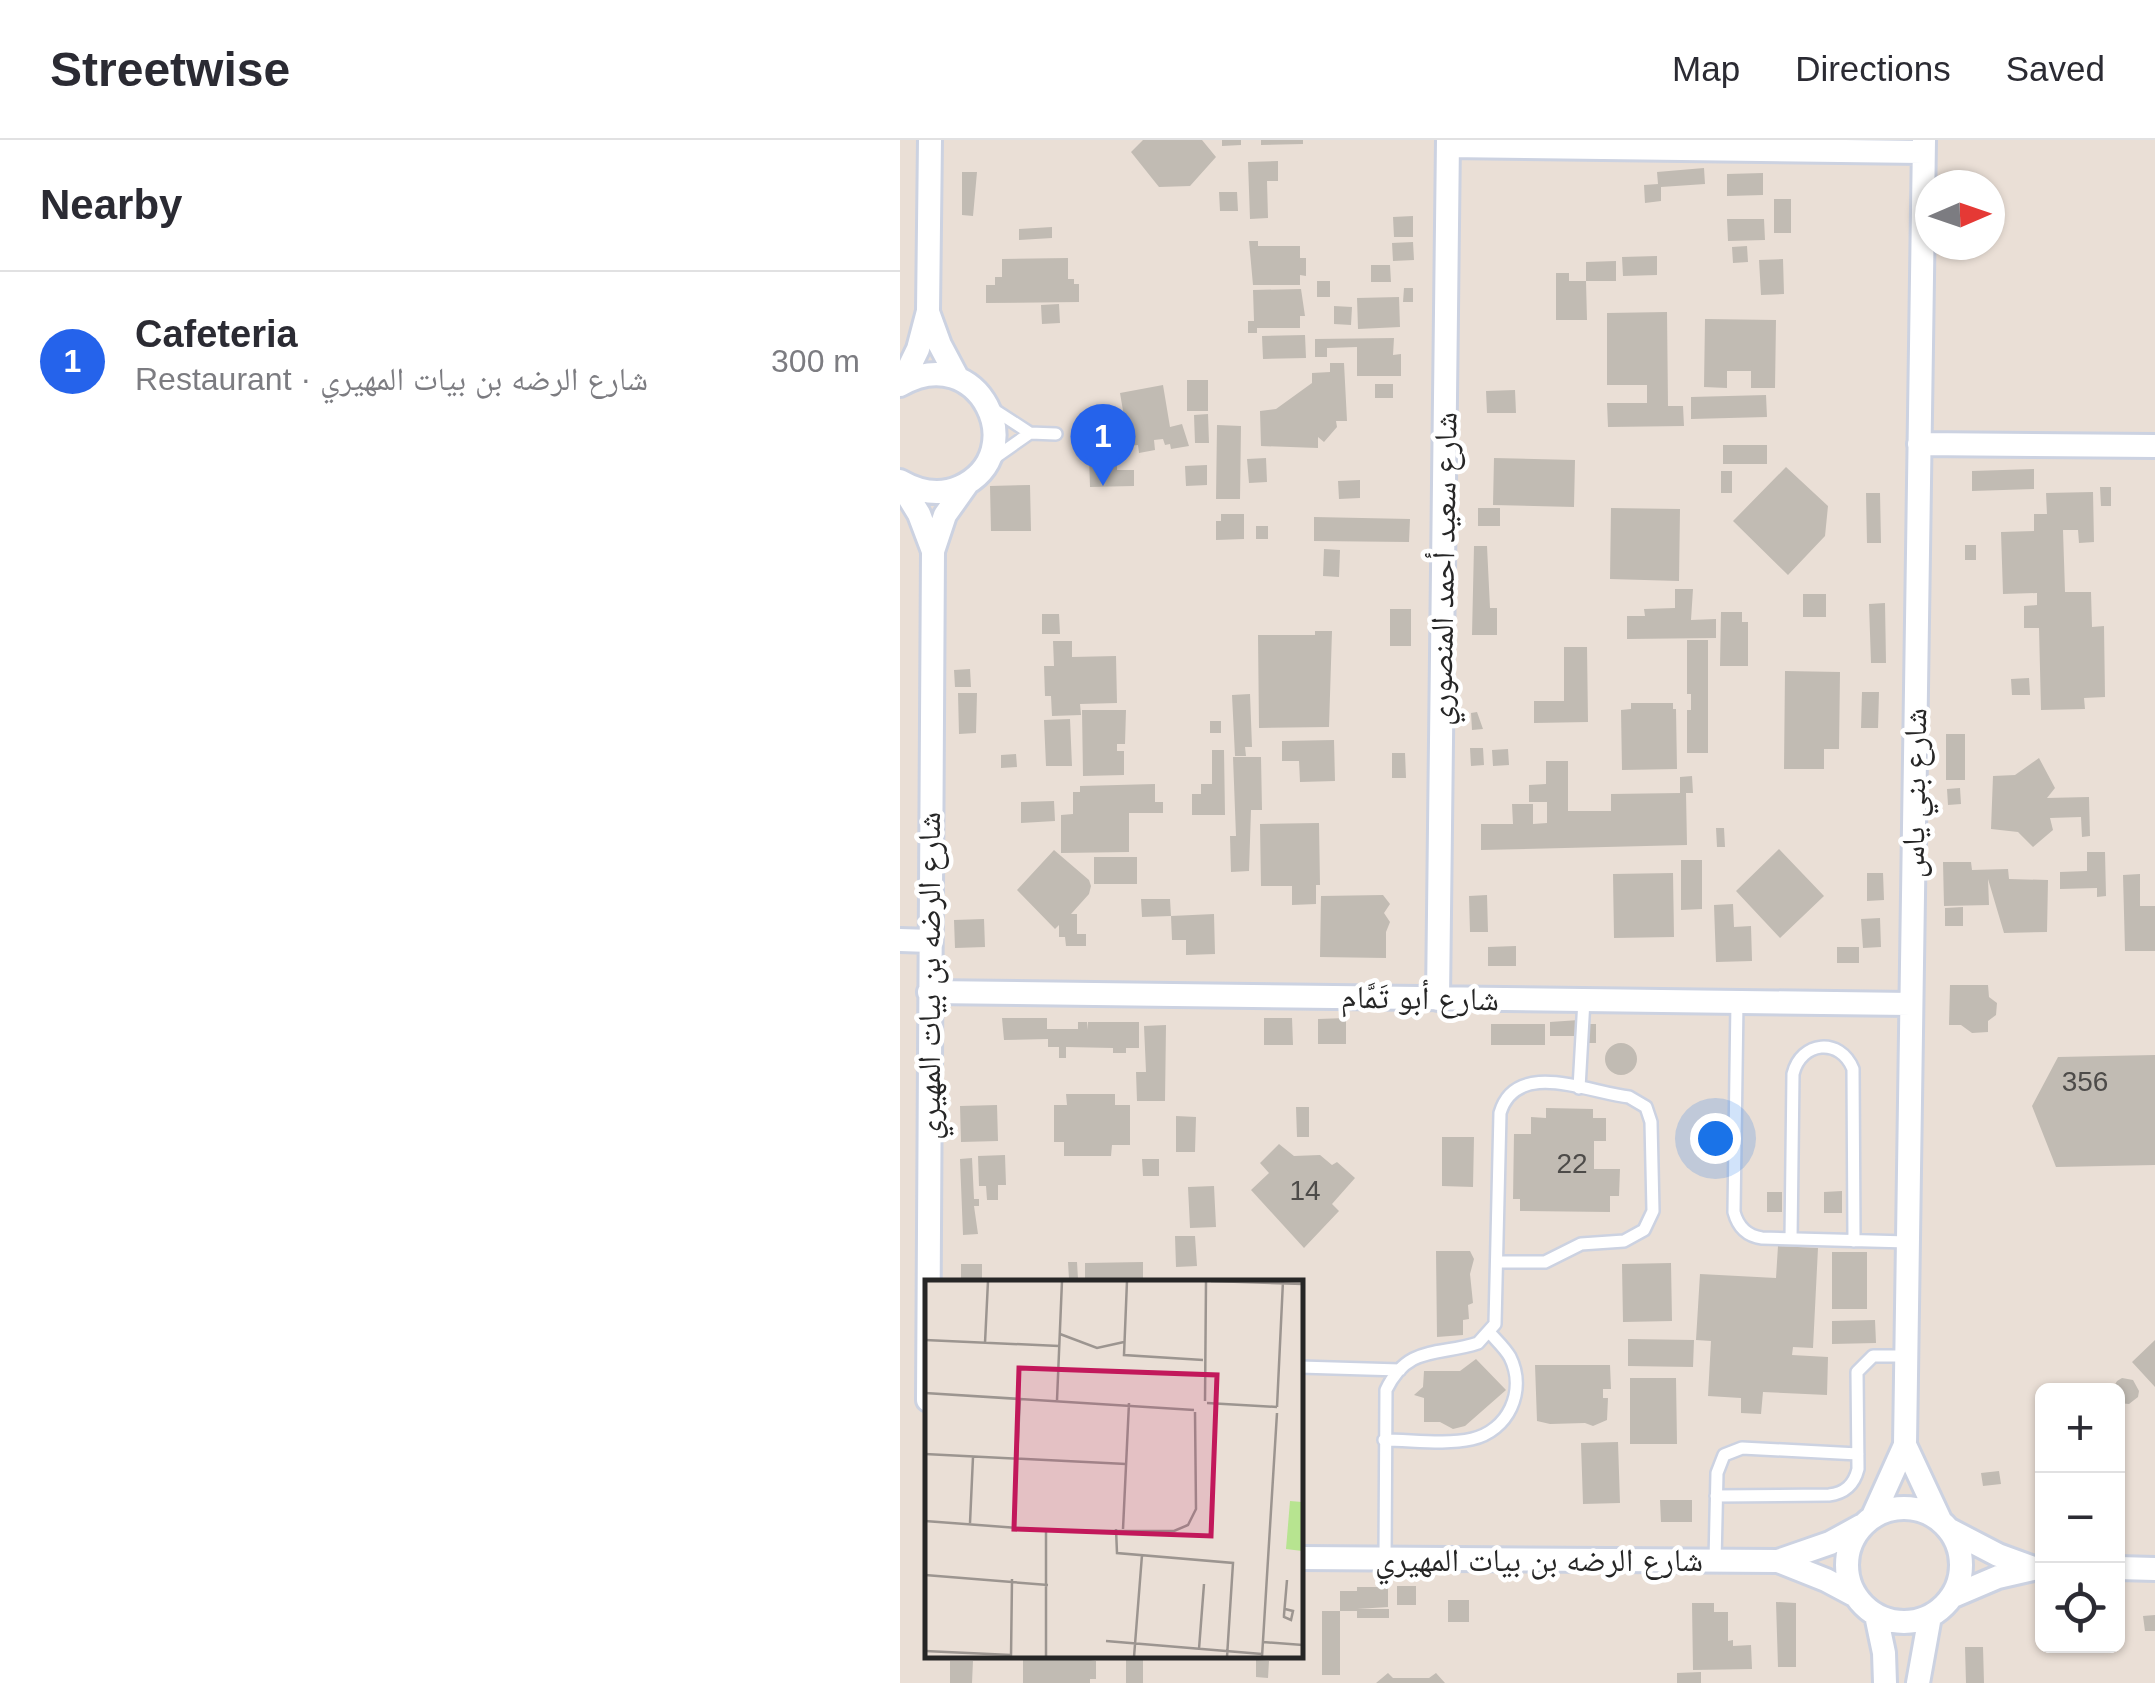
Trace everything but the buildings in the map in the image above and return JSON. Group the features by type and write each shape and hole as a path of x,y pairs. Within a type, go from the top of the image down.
{"street":[{"path":"900,384 918,349 928,311 930,140"},
{"path":"1448,143 1923,146"},
{"name":"شارع سعيد أحمد المنصوري","path":"1438,998 1448,143"},
{"name":"شارع بني ياس","path":"1867,1521 1905,1446 1923,146"},
{"path":"928,311 956,377"},
{"path":"900,384 928,373 956,377 970,384 988,406 994,434 986,464"},
{"path":"1919,444 2155,446"},
{"name":"شارع الرضه بن بيات المهيري","path":"928,1280 932,552 945,515 986,464"},
{"path":"900,482 924,492 967,484"},
{"name":"شارع الرضه بن بيات المهيري","path":"900,482 918,514 932,552"},
{"path":"900,940 930,941"},
{"name":"شارع أبو تَمَّام","path":"929,992 1911,1004"},
{"name":"شارع بني ياس","path":"1905,1446 1945,1525"},
{"path":"2035,1566 1998,1556 1914,1508 1900,1507 1867,1521 1853,1538 1846,1568 1856,1596 1876,1616 1903,1622 1930,1616 1951,1597 1998,1577 2035,1568"},
{"name":"شارع الرضه بن بيات المهيري","path":"1302,1558 1778,1561 1830,1543 1867,1521"},
{"path":"1945,1525 1957,1543 1961,1571 1951,1597"},
{"name":"شارع الرضه بن بيات المهيري","path":"1778,1561 1856,1596"},
{"path":"2125,1568 2155,1568"},
{"path":"1876,1616 1884,1653 1885,1683"},
{"path":"1918,1683 1930,1616"}],"lane":[{"path":"988,406 1030,434 1056,434"},
{"path":"986,464 1030,434"},
{"path":"1579,1088 1584,1000"},
{"path":"1737,1002 1734,1212 1739,1224 1749,1234 1762,1238 1908,1242"},
{"path":"1792,1239 1793,1074 1800,1056 1826,1046 1843,1053 1853,1069 1854,1241"},
{"path":"1384,1558 1386,1390 1400,1370 1427,1352 1470,1346 1490,1333 1497,1314 1497,1262 1502,1104 1514,1089 1530,1083 1636,1099 1650,1114 1653,1211 1648,1224 1631,1239 1581,1244 1554,1260 1497,1262"},
{"path":"1384,1440 1464,1440 1488,1434 1498,1426 1512,1406 1517,1383 1512,1360 1490,1333"},
{"path":"1716,1496 1846,1491 1856,1478 1856,1380 1860,1365 1873,1356 1906,1356"},
{"path":"1302,1367 1400,1370"},
{"path":"1715,1562 1720,1460 1736,1449 1858,1454"}],"place":[{"name":"Cafeteria","path":"1103,486"}]}
